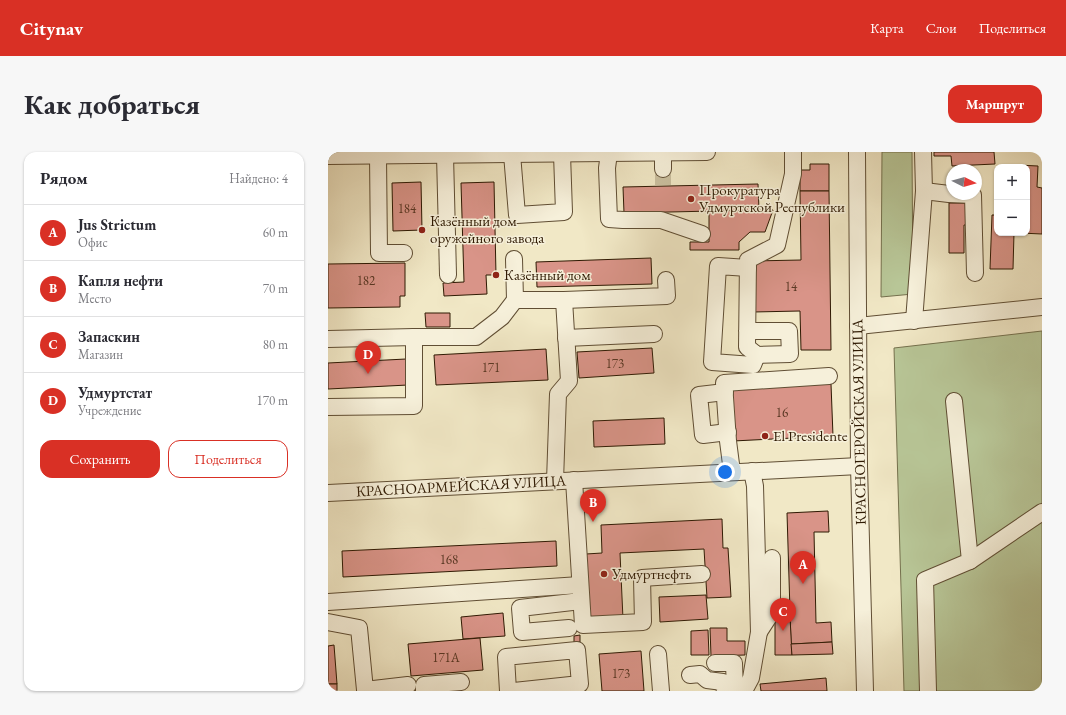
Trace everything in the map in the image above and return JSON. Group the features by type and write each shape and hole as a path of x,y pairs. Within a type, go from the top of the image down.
{"street":[{"path":"663,152 663,169"},
{"path":"328,156 707,152"},
{"path":"747,331 790,332 790,354 757,354 747,347 747,331 748,260 777,245 793,174 793,152"},
{"name":"КРАСНОГЕРОЙСКАЯ УЛИЦА","path":"857,152 859,466 865,691"},
{"path":"914,320 924,191 923,152"},
{"path":"609,153 607,168 609,219 661,220 702,234"},
{"path":"512,154 517,215 564,212 562,154"},
{"path":"445,155 448,275"},
{"path":"378,156 380,253 404,253"},
{"path":"924,191 973,195 975,272"},
{"path":"328,339 476,336 502,317 515,300 514,259"},
{"path":"748,268 718,266 712,362 753,365 757,354"},
{"path":"515,300 564,300 667,296 666,280"},
{"path":"555,481 558,394 569,381 564,300"},
{"path":"858,326 1042,307"},
{"path":"566,338 654,334"},
{"path":"328,407 414,406 414,337"},
{"path":"732,472 724,383 829,376"},
{"path":"725,392 699,395 703,435 728,432"},
{"path":"954,401 970,561"},
{"name":"КРАСНОАРМЕЙСКАЯ УЛИЦА","path":"328,492 859,466"},
{"path":"744,691 751,678 759,632 755,486 752,471"},
{"path":"508,691 506,657 577,650 583,644 576,626 581,601 574,480"},
{"path":"928,691 925,580 970,561 1042,512"},
{"path":"759,632 772,612 772,558"},
{"path":"581,601 520,608 522,632 576,626 643,622 642,578 702,574"},
{"path":"328,602 580,585"},
{"path":"328,622 360,628 365,690 408,685"},
{"path":"514,691 580,684 577,650"},
{"path":"658,654 661,691"},
{"path":"715,662 734,663 735,691"},
{"path":"690,675 700,674 707,680 723,682 725,691"},
{"path":"424,691 424,685 461,682"}],"green space":[{"path":"882,152 912,152 913,294 881,297"},
{"path":"1042,331 1042,691 904,691 894,348"}],"building":[{"path":"934,152 994,152 995,164 952,164 951,156 934,156"},
{"path":"810,164 829,164 829,191 800,191 800,170 810,170"},
{"path":"1030,166 1038,166 1037,187 1042,188 1042,234 1030,233"},
{"path":"421,182 422,230 393,231 392,183"},
{"path":"494,182 496,275 486,275 487,294 444,296 443,283 464,282 461,183"},
{"name":"Прокуратура Удмуртской Республики","path":"758,184 759,210 624,213 623,187"},
{"path":"800,191 829,191 831,350 801,350 800,311 753,312 752,261 801,260"},
{"path":"949,203 967,203 968,225 964,225 964,253 949,253"},
{"path":"773,210 765,232 750,232 739,242 739,250 690,250 690,242 709,242 709,211"},
{"path":"992,215 994,215 994,236 1014,236 1013,269 990,269"},
{"path":"651,258 652,284 537,287 536,262"},
{"path":"405,263 405,296 400,296 400,307 328,308 328,264"},
{"path":"425,313 450,313 450,327 426,327"},
{"path":"652,348 654,373 579,378 577,352"},
{"path":"546,349 548,380 436,385 434,355"},
{"path":"406,359 408,385 328,389 328,363"},
{"path":"831,384 833,436 733,441 730,388"},
{"path":"664,418 665,444 594,447 593,421"},
{"path":"828,511 829,532 814,532 816,623 831,622 832,642 791,644 787,513"},
{"name":"Удмуртнефть","path":"722,519 723,548 728,548 731,597 707,598 704,549 620,553 623,619 589,621 586,554 602,553 601,525"},
{"path":"556,541 557,566 343,577 342,551"},
{"path":"706,595 708,619 660,622 659,597"},
{"path":"503,613 505,636 463,639 461,617"},
{"path":"790,617 792,655 775,655 775,618"},
{"path":"710,628 727,628 727,641 745,641 745,655 711,656"},
{"path":"708,630 709,655 691,655 691,631"},
{"path":"580,635 580,642 574,643 574,636"},
{"path":"480,638 483,670 411,676 408,644"},
{"path":"832,642 833,654 792,655 791,644"},
{"path":"334,645 337,684 328,684 328,646"},
{"path":"641,651 644,691 602,691 599,654"},
{"path":"826,678 827,691 761,691 760,684"},
{"path":"328,684 337,684 337,691 328,691"}],"tunnel":[{"path":"663,169 663,186"}],"place":[{"name":"Прокуратура Удмуртской Республики","path":"691,199"},
{"name":"Казённый дом оружейного завода","path":"422,230"},
{"name":"Казённый дом","path":"496,275"},
{"name":"Удмуртстат","path":"368,374"},
{"name":"El Presidente","path":"765,436"},
{"name":"Капля нефти","path":"593,522"},
{"name":"Удмуртнефть","path":"604,574"},
{"name":"Jus Strictum","path":"803,584"},
{"name":"Запаскин","path":"783,631"}]}
